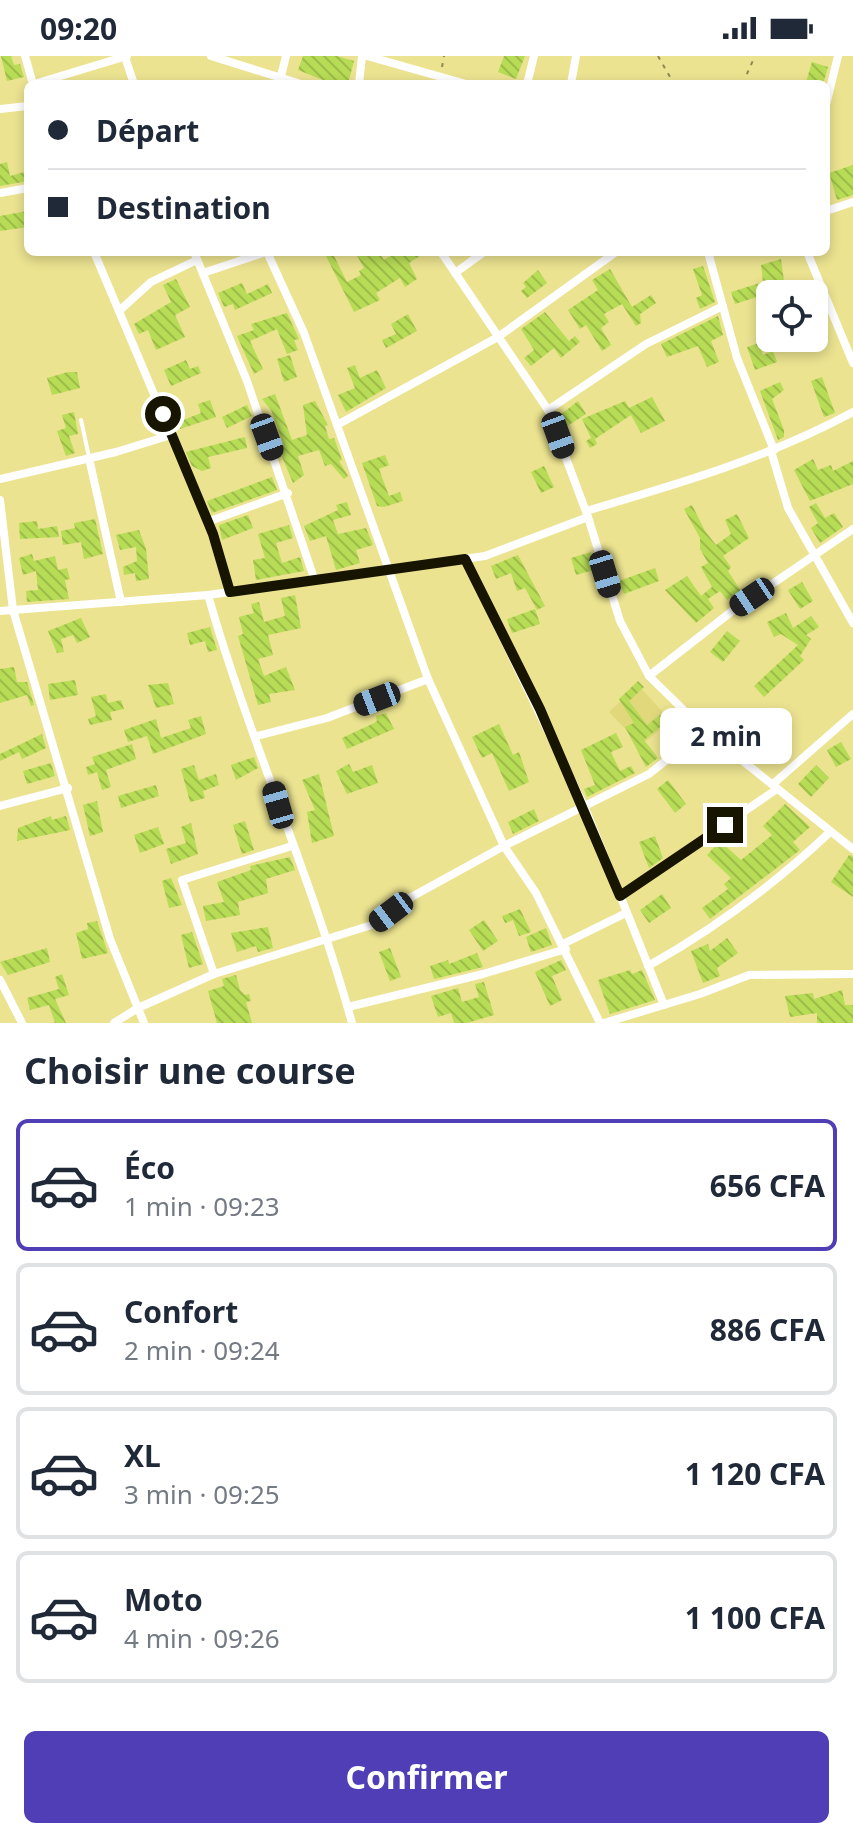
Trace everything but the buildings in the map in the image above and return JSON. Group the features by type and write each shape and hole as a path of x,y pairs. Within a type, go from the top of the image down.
{"street":[{"path":"25,56 32,80"},
{"path":"46,80 126,56 133,80"},
{"path":"211,56 291,80"},
{"path":"281,76 286,56"},
{"path":"360,80 365,56 448,80"},
{"path":"528,80 534,56"},
{"path":"573,80 576,56"},
{"path":"830,89 838,56"},
{"path":"0,109 24,106"},
{"path":"0,193 24,189"},
{"path":"830,210 853,202"},
{"path":"96,256 207,522 230,592"},
{"path":"119,311 151,282 196,256 288,493 315,581"},
{"path":"203,273 254,256"},
{"path":"268,256 304,333 428,679 504,846 536,893 602,1023 749,975 853,974"},
{"path":"444,256 548,410 587,514 620,621 649,676 704,730 853,849"},
{"path":"455,273 478,256"},
{"path":"337,425 498,337 610,256"},
{"path":"709,256 737,358 772,451 788,508 853,623"},
{"path":"809,256 853,363"},
{"path":"548,410 646,344 723,306"},
{"path":"0,611 208,595 485,556 587,514 772,451 853,412"},
{"path":"0,479 171,435"},
{"path":"89,458 121,602"},
{"path":"207,522 288,493"},
{"path":"0,500 13,610 68,788 110,939 144,1023"},
{"path":"649,676 731,612 853,529"},
{"path":"465,559 585,808 664,1005"},
{"path":"208,595 225,654 257,736 292,846 328,941 352,1023"},
{"path":"0,602 13,610"},
{"path":"257,736 327,718 428,679"},
{"path":"620,896 775,786 853,714"},
{"path":"114,1023 138,1008 214,974 375,924 406,900 504,846 649,774 704,730"},
{"path":"0,806 68,788"},
{"path":"648,966 689,942 760,892 830,832"},
{"path":"214,974 182,880 292,846"},
{"path":"348,1007 483,974 565,946 626,913"},
{"path":"0,980 22,1023"}],"lane":[{"path":"81,420 89,458"}],"path":[{"path":"439,78 444,56"},
{"path":"658,56 672,80"},
{"path":"746,80 755,56"}],"shaded area":[{"path":"638,685 671,721 641,745 609,712"}],"route":[{"path":"163,414 213,534 230,592 465,559 540,709 585,808 620,896 725,825"}]}
